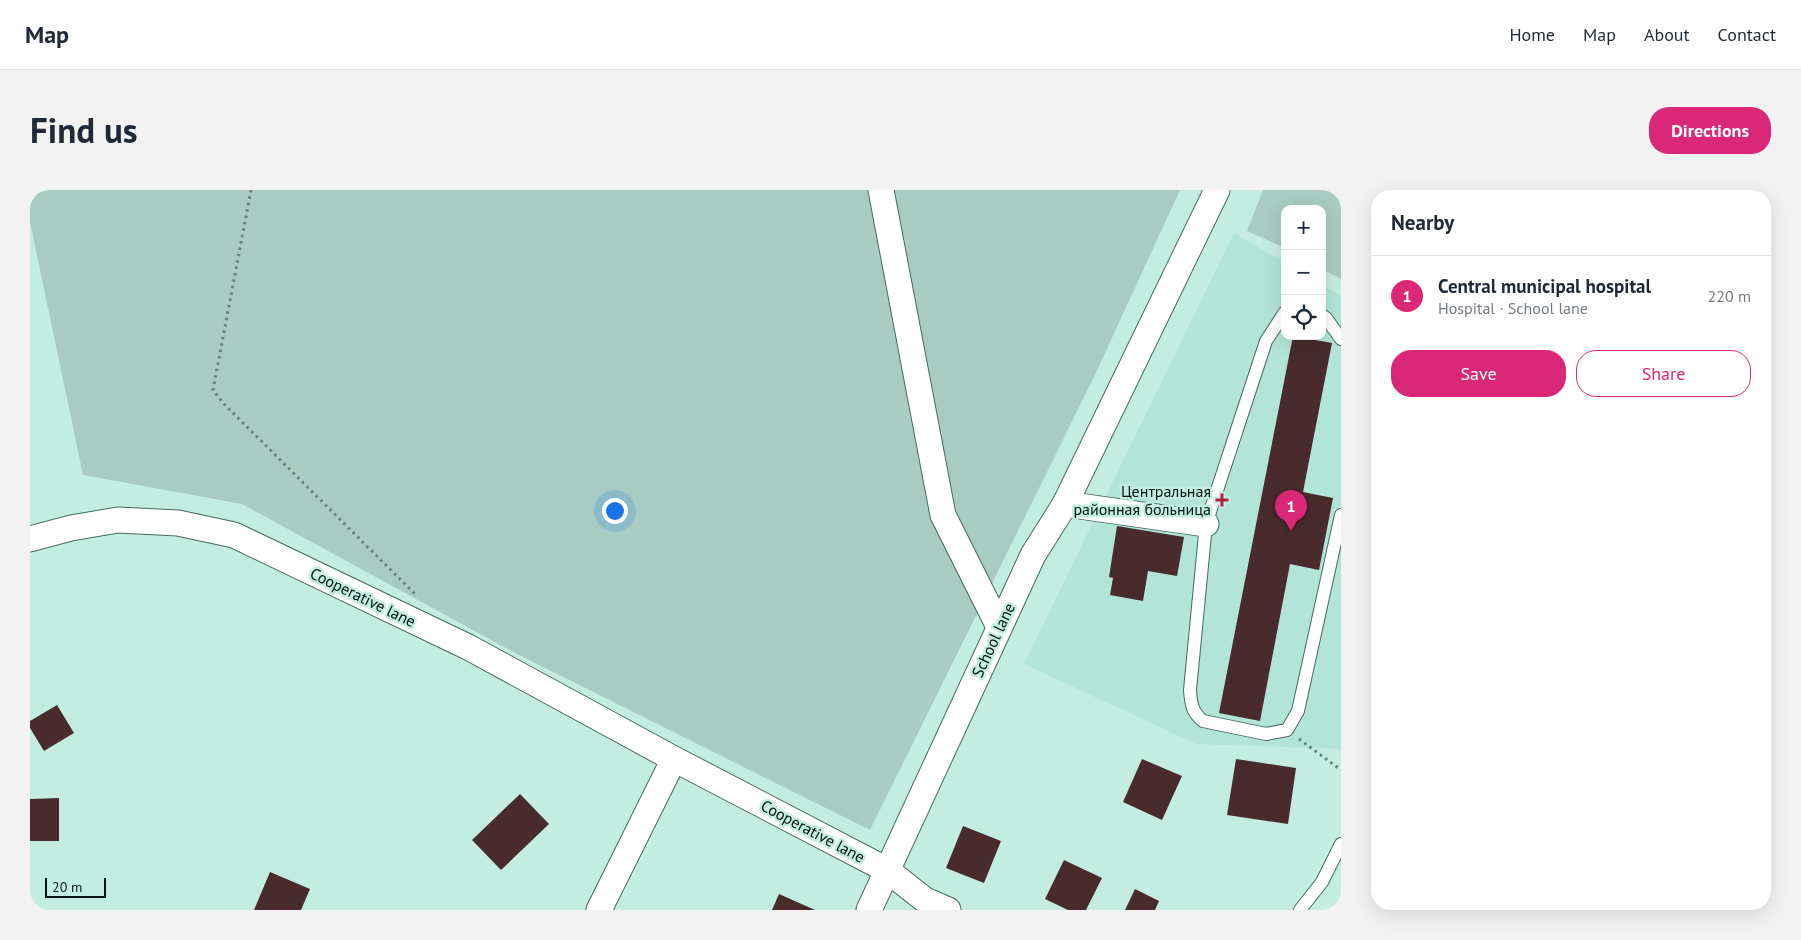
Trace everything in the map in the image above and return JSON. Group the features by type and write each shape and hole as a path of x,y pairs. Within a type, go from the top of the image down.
{"street":[{"path":"881,190 942,515 999,627"},
{"name":"School lane","path":"869,910 1033,555 1065,504 1217,190"},
{"path":"1065,504 1206,524"},
{"name":"Cooperative lane","path":"30,539 70,528 118,520 178,523 234,535 468,647 674,759 887,870 925,900 948,910"},
{"path":"599,910 674,759"}],"lane":[{"path":"1281,318 1266,341 1206,524 1190,690 1191,707 1203,721 1266,734 1287,730 1298,711 1341,514"},
{"path":"1326,320 1341,339"},
{"path":"1300,910 1322,882 1341,844"}],"path":[{"path":"251,190 214,390 224,404 419,598"},
{"path":"1287,730 1341,770"}],"shaded area":[{"path":"30,190 1180,190 1094,377 870,830 517,654 242,504 83,475 30,222"},
{"path":"1263,190 1341,190 1341,279 1326,271 1326,205 1281,205 1281,246 1247,231"},
{"name":"Центральная районная больница","path":"1234,233 1281,261 1281,340 1326,340 1326,287 1341,296 1341,749 1196,744 1024,664"}],"building":[{"path":"1292,340 1315,340 1332,343 1303,492 1333,498 1319,570 1290,564 1260,721 1219,713"},
{"path":"1117,526 1184,537 1177,576 1148,571 1143,601 1110,595 1113,578 1109,577"},
{"path":"57,705 74,733 44,751 30,728 30,721"},
{"path":"1142,759 1182,776 1162,820 1123,802"},
{"path":"1236,759 1296,768 1288,824 1227,815"},
{"path":"520,794 549,824 501,870 472,840"},
{"path":"59,798 59,841 30,841 30,799"},
{"path":"963,826 1001,841 984,883 946,868"},
{"path":"1064,860 1102,878 1086,910 1068,910 1045,899"},
{"path":"270,872 310,889 301,910 254,910"},
{"path":"1135,889 1159,901 1155,910 1125,910"},
{"path":"779,894 815,910 772,910"}],"place":[{"name":"Центральная районная больница","path":"1222,500"},
{"name":"Central municipal hospital","path":"1291,531"}]}
